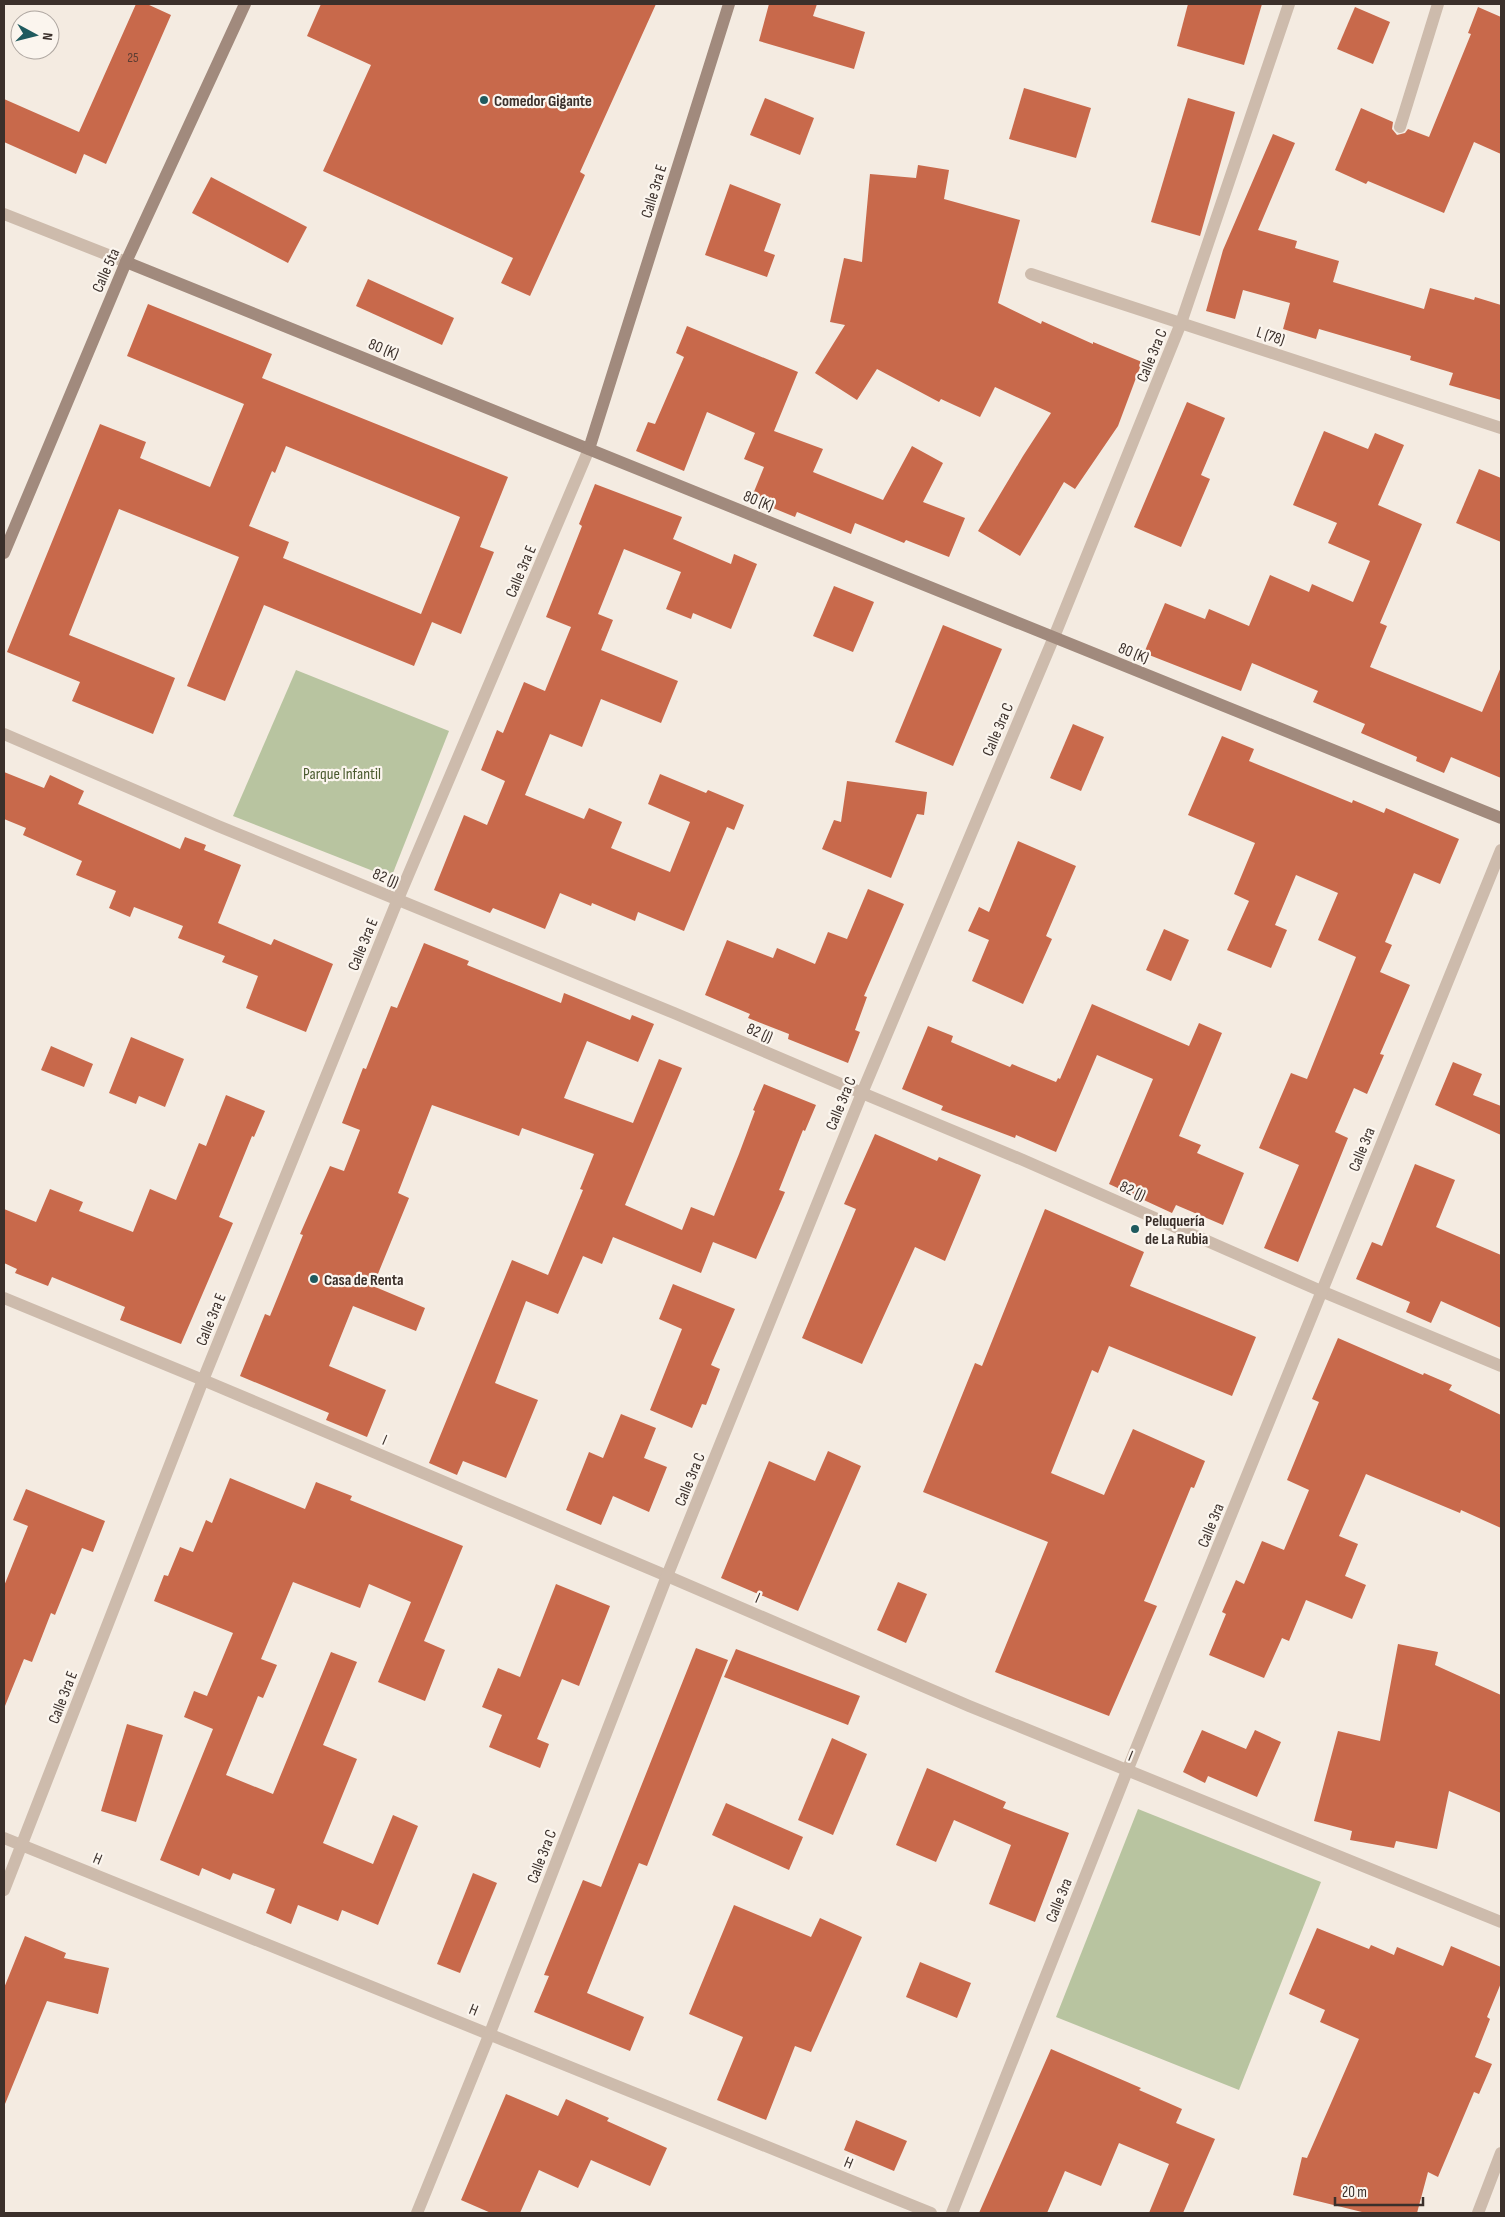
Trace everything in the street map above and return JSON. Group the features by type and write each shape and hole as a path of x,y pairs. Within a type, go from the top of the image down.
{"street":[{"name":"Calle 5ta","path":"4,553 126,262 244,4"},
{"name":"Calle 3ra E","path":"4,1890 203,1380 398,899 589,449 729,4"},
{"name":"Calle 3ra C","path":"417,2213 490,2033 667,1576 862,1093 1054,637 1181,323 1289,4"},
{"path":"1400,127 1438,4"},
{"name":"80 (K)","path":"4,214 1501,818"},
{"name":"L (78)","path":"1031,274 1501,428"},
{"name":"82 (J)","path":"4,734 218,826 665,1009 1023,1160 1321,1291 1501,1366"},
{"name":"Calle 3ra","path":"952,2213 1127,1771 1501,850"},
{"name":"I","path":"4,1298 667,1576 969,1706 1501,1922"},
{"name":"H","path":"4,1838 931,2213"},
{"path":"1478,2213 1501,2152"}],"green space":[{"name":"Parque Infantil","path":"296,670 449,731 391,878 233,816"},
{"path":"1138,1809 1321,1882 1239,2090 1056,2017"}],"building":[{"path":"136,4 147,4 171,15 106,164 84,154 76,174 4,142 4,99 79,132"},
{"name":"Comedor Gigante","path":"321,4 656,4 580,172 585,175 530,296 501,283 513,258 323,171 371,65 307,36"},
{"path":"769,4 817,4 813,16 865,32 854,69 759,41"},
{"path":"1188,4 1262,4 1244,65 1177,46"},
{"path":"1355,7 1390,22 1373,64 1337,49"},
{"path":"1478,7 1501,17 1501,154 1474,142 1444,213 1368,181 1366,184 1335,170 1361,108 1393,122 1392,129 1397,135 1405,133 1408,129 1429,137 1471,34 1468,33"},
{"path":"1024,88 1091,108 1076,158 1009,139"},
{"path":"765,98 814,118 800,155 750,135"},
{"path":"1188,98 1235,112 1200,236 1151,222"},
{"path":"1273,134 1295,143 1258,230 1297,241 1295,248 1339,261 1333,282 1424,309 1430,288 1474,300 1475,297 1501,305 1501,400 1449,385 1453,373 1410,360 1411,356 1319,329 1316,339 1283,329 1290,303 1243,290 1235,319 1206,311 1223,250"},
{"path":"918,165 949,170 944,199 1020,220 998,303 1041,324 1042,321 1093,344 1093,342 1142,362 1118,426 1075,489 1064,482 1020,556 978,531 1051,413 995,387 980,417 941,399 939,402 877,369 857,400 815,373 845,325 830,322 844,258 862,262 870,174 916,178"},
{"path":"211,177 307,227 288,263 192,213"},
{"path":"730,184 781,204 764,251 775,255 767,277 705,255"},
{"path":"368,279 454,318 442,345 356,306"},
{"path":"148,304 272,354 262,378 508,477 480,547 494,552 461,634 432,622 414,666 264,605 225,701 187,686 239,557 119,509 69,635 175,678 153,734 72,701 80,682 7,652 100,424 146,442 140,458 210,487 244,404 127,356","holes":["286,446 460,517 421,614 283,558 289,542 249,526 272,471 275,473"]},
{"path":"687,326 798,372 774,431 823,449 813,472 883,500 912,446 943,463 923,502 965,518 949,557 906,540 904,543 855,523 851,534 797,512 795,517 751,499 764,467 744,459 755,433 707,412 684,471 636,451 648,422 655,424 684,357 676,353"},
{"path":"1187,402 1225,418 1201,475 1210,479 1181,547 1134,527"},
{"path":"1324,431 1368,449 1375,433 1404,445 1378,505 1422,524 1380,623 1387,626 1370,667 1482,712 1501,667 1501,778 1451,757 1444,773 1416,761 1417,757 1361,733 1365,724 1313,702 1318,691 1252,663 1241,691 1144,653 1165,603 1205,619 1209,609 1249,626 1270,575 1309,592 1312,584 1353,602 1370,561 1328,543 1337,523 1293,505"},
{"path":"1479,469 1501,478 1501,542 1456,523"},
{"path":"595,484 682,517 673,539 731,564 734,554 757,564 731,629 693,613 691,619 666,609 681,572 624,549 598,614 613,620 601,650 678,681 661,723 601,699 582,747 550,734 525,795 584,819 589,808 622,822 611,848 670,872 690,822 648,804 660,774 706,793 708,790 744,805 734,830 727,827 684,931 638,912 635,921 592,903 591,906 560,893 545,929 493,908 490,913 434,890 464,815 487,825 505,781 481,770 497,730 503,733 524,682 545,691 571,627 546,617 582,526 579,524"},
{"path":"834,586 874,602 853,652 813,636"},
{"path":"943,625 1002,649 953,766 895,742"},
{"path":"1073,724 1104,737 1081,791 1050,778"},
{"path":"1222,736 1254,749 1249,761 1352,803 1353,800 1384,813 1386,808 1459,839 1440,884 1414,873 1385,942 1392,945 1380,972 1410,985 1380,1054 1384,1055 1367,1094 1354,1088 1335,1132 1348,1138 1298,1262 1264,1248 1299,1165 1259,1148 1291,1073 1307,1079 1356,957 1318,940 1338,893 1296,875 1275,925 1287,930 1271,968 1227,950 1249,901 1234,894 1255,843 1188,815"},
{"path":"4,772 44,788 50,775 84,791 78,804 180,849 185,837 206,845 204,850 241,865 218,923 271,945 274,939 333,964 306,1032 246,1008 258,976 222,962 225,956 178,938 183,926 134,907 130,917 109,908 116,891 76,875 82,861 23,835 26,828 4,819"},
{"path":"847,781 927,792 924,815 917,814 891,878 822,849 834,820 841,822"},
{"path":"1018,841 1076,866 1046,936 1052,939 1023,1004 972,981 989,940 968,931 979,907 989,912"},
{"path":"868,889 904,904 864,996 867,997 855,1030 860,1032 848,1063 788,1039 789,1034 748,1018 750,1014 705,995 727,940 773,958 777,948 815,964 828,932 847,939"},
{"path":"1164,929 1189,940 1171,981 1146,970"},
{"path":"424,943 469,961 467,965 561,1003 564,993 630,1020 632,1015 654,1024 638,1062 587,1041 564,1098 633,1123 659,1059 682,1068 625,1205 682,1230 691,1207 714,1216 764,1084 816,1105 805,1131 803,1130 779,1190 785,1192 756,1259 713,1242 701,1273 613,1237 602,1264 583,1256 558,1314 526,1301 495,1383 538,1400 506,1478 463,1461 457,1475 429,1463 512,1260 548,1275 583,1190 580,1189 594,1154 522,1128 519,1136 432,1105 398,1193 409,1198 373,1286 425,1308 416,1331 353,1306 329,1366 386,1390 367,1437 326,1420 329,1413 240,1376 265,1314 270,1316 303,1235 300,1234 330,1166 344,1171 360,1130 342,1123 363,1068 366,1069 391,1006 397,1008"},
{"path":"1092,1004 1189,1046 1199,1023 1222,1033 1179,1136 1201,1145 1197,1153 1244,1173 1223,1225 1176,1205 1172,1213 1109,1184 1153,1079 1097,1055 1056,1152 1016,1135 1015,1138 941,1110 943,1106 902,1089 928,1026 953,1036 951,1042 1010,1067 1012,1064 1056,1082 1058,1078 1060,1079"},
{"path":"131,1037 184,1059 165,1107 139,1096 136,1104 109,1093"},
{"path":"51,1046 93,1064 84,1087 41,1070"},
{"path":"1453,1062 1482,1074 1473,1095 1501,1106 1501,1135 1435,1105"},
{"path":"226,1095 265,1111 254,1137 252,1136 219,1217 233,1223 181,1344 120,1320 125,1307 52,1277 48,1286 15,1273 17,1269 4,1263 4,1209 36,1222 50,1189 83,1202 79,1211 133,1232 150,1189 176,1200 199,1143 206,1146"},
{"path":"875,1134 937,1161 939,1157 981,1175 945,1261 915,1247 862,1364 802,1338 856,1209 844,1204"},
{"path":"1415,1164 1455,1180 1436,1227 1501,1255 1501,1328 1441,1301 1431,1323 1406,1312 1410,1302 1356,1279 1372,1242 1382,1246"},
{"path":"1045,1209 1144,1252 1130,1286 1256,1337 1232,1396 1109,1346 1098,1373 1092,1370 1051,1473 1104,1495 1133,1429 1205,1461 1194,1488 1191,1487 1144,1601 1157,1606 1109,1716 995,1672 1048,1542 923,1492 975,1363 982,1366"},
{"path":"673,1284 735,1309 711,1365 720,1369 706,1405 702,1404 692,1428 650,1410 682,1329 659,1319"},
{"path":"1338,1338 1423,1375 1424,1373 1452,1385 1449,1390 1501,1415 1501,1528 1461,1510 1460,1513 1366,1474 1339,1536 1358,1544 1345,1576 1366,1585 1352,1619 1306,1600 1289,1641 1282,1638 1264,1678 1209,1655 1226,1614 1222,1612 1236,1580 1244,1584 1262,1541 1284,1550 1309,1490 1287,1480 1319,1402 1312,1399"},
{"path":"621,1414 656,1428 644,1458 667,1467 649,1512 613,1496 601,1525 566,1510 589,1452 603,1458"},
{"path":"828,1451 861,1466 798,1611 721,1578 769,1461 815,1481"},
{"path":"230,1478 305,1509 316,1482 352,1496 350,1500 463,1546 424,1641 445,1650 425,1701 378,1682 411,1602 369,1584 360,1608 293,1582 261,1659 277,1665 263,1698 258,1696 226,1775 273,1794 331,1652 357,1662 323,1745 357,1759 323,1843 373,1864 393,1815 418,1826 378,1925 342,1910 338,1921 298,1905 291,1924 266,1913 275,1889 233,1873 230,1880 202,1868 199,1876 160,1860 213,1729 184,1717 194,1691 207,1696 233,1633 154,1601 164,1575 168,1576 180,1547 193,1552 206,1520 212,1523"},
{"path":"26,1489 105,1521 93,1552 82,1548 55,1615 51,1613 32,1662 24,1659 5,1706 4,1586 28,1526 13,1520"},
{"path":"898,1582 927,1594 906,1643 877,1630"},
{"path":"556,1584 610,1606 579,1686 562,1679 537,1739 549,1744 540,1768 489,1747 502,1715 482,1707 498,1668 520,1677"},
{"path":"1398,1644 1438,1652 1435,1665 1501,1695 1501,1813 1449,1791 1437,1849 1396,1841 1394,1848 1350,1840 1352,1831 1314,1821 1338,1731 1380,1741"},
{"path":"696,1648 728,1660 647,1866 639,1863 587,1993 644,2017 630,2051 534,2012 549,1976 544,1975 583,1880 601,1887"},
{"path":"736,1649 860,1696 848,1725 724,1677"},
{"path":"127,1724 163,1735 136,1822 101,1811"},
{"path":"1202,1730 1246,1749 1255,1730 1281,1742 1257,1797 1208,1776 1205,1783 1183,1772"},
{"path":"832,1738 867,1754 833,1835 798,1820"},
{"path":"927,1768 1006,1802 1003,1808 1069,1833 1035,1922 989,1904 1011,1845 954,1820 936,1862 896,1845"},
{"path":"726,1803 803,1837 789,1870 712,1835"},
{"path":"473,1873 497,1883 460,1973 437,1964"},
{"path":"734,1905 811,1937 820,1918 862,1937 811,2052 795,2046 766,2120 717,2100 743,2037 689,2014"},
{"path":"1317,1928 1369,1949 1371,1945 1394,1955 1397,1947 1443,1966 1451,1946 1501,1967 1501,1983 1487,2017 1490,2019 1475,2057 1492,2064 1479,2094 1474,2092 1438,2177 1428,2172 1417,2213 1366,2213 1293,2195 1302,2157 1307,2158 1359,2039 1320,2022 1325,2010 1289,1994"},
{"path":"25,1936 66,1953 64,1958 109,1968 98,2014 47,2001 5,2104 4,1988"},
{"path":"920,1962 971,1983 957,2018 906,1997"},
{"path":"1051,2049 1141,2088 1139,2090 1182,2109 1176,2123 1215,2139 1183,2213 1149,2213 1169,2164 1119,2143 1101,2186 1065,2171 1047,2213 979,2213"},
{"path":"506,2094 558,2116 566,2099 609,2118 607,2121 667,2148 650,2186 591,2160 578,2188 539,2170 520,2213 491,2213 461,2200"},
{"path":"856,2120 907,2141 894,2171 844,2150"}],"place":[{"name":"Comedor Gigante","path":"484,100"},
{"name":"Peluquería de La Rubia","path":"1135,1229"},
{"name":"Casa de Renta","path":"314,1279"}]}
